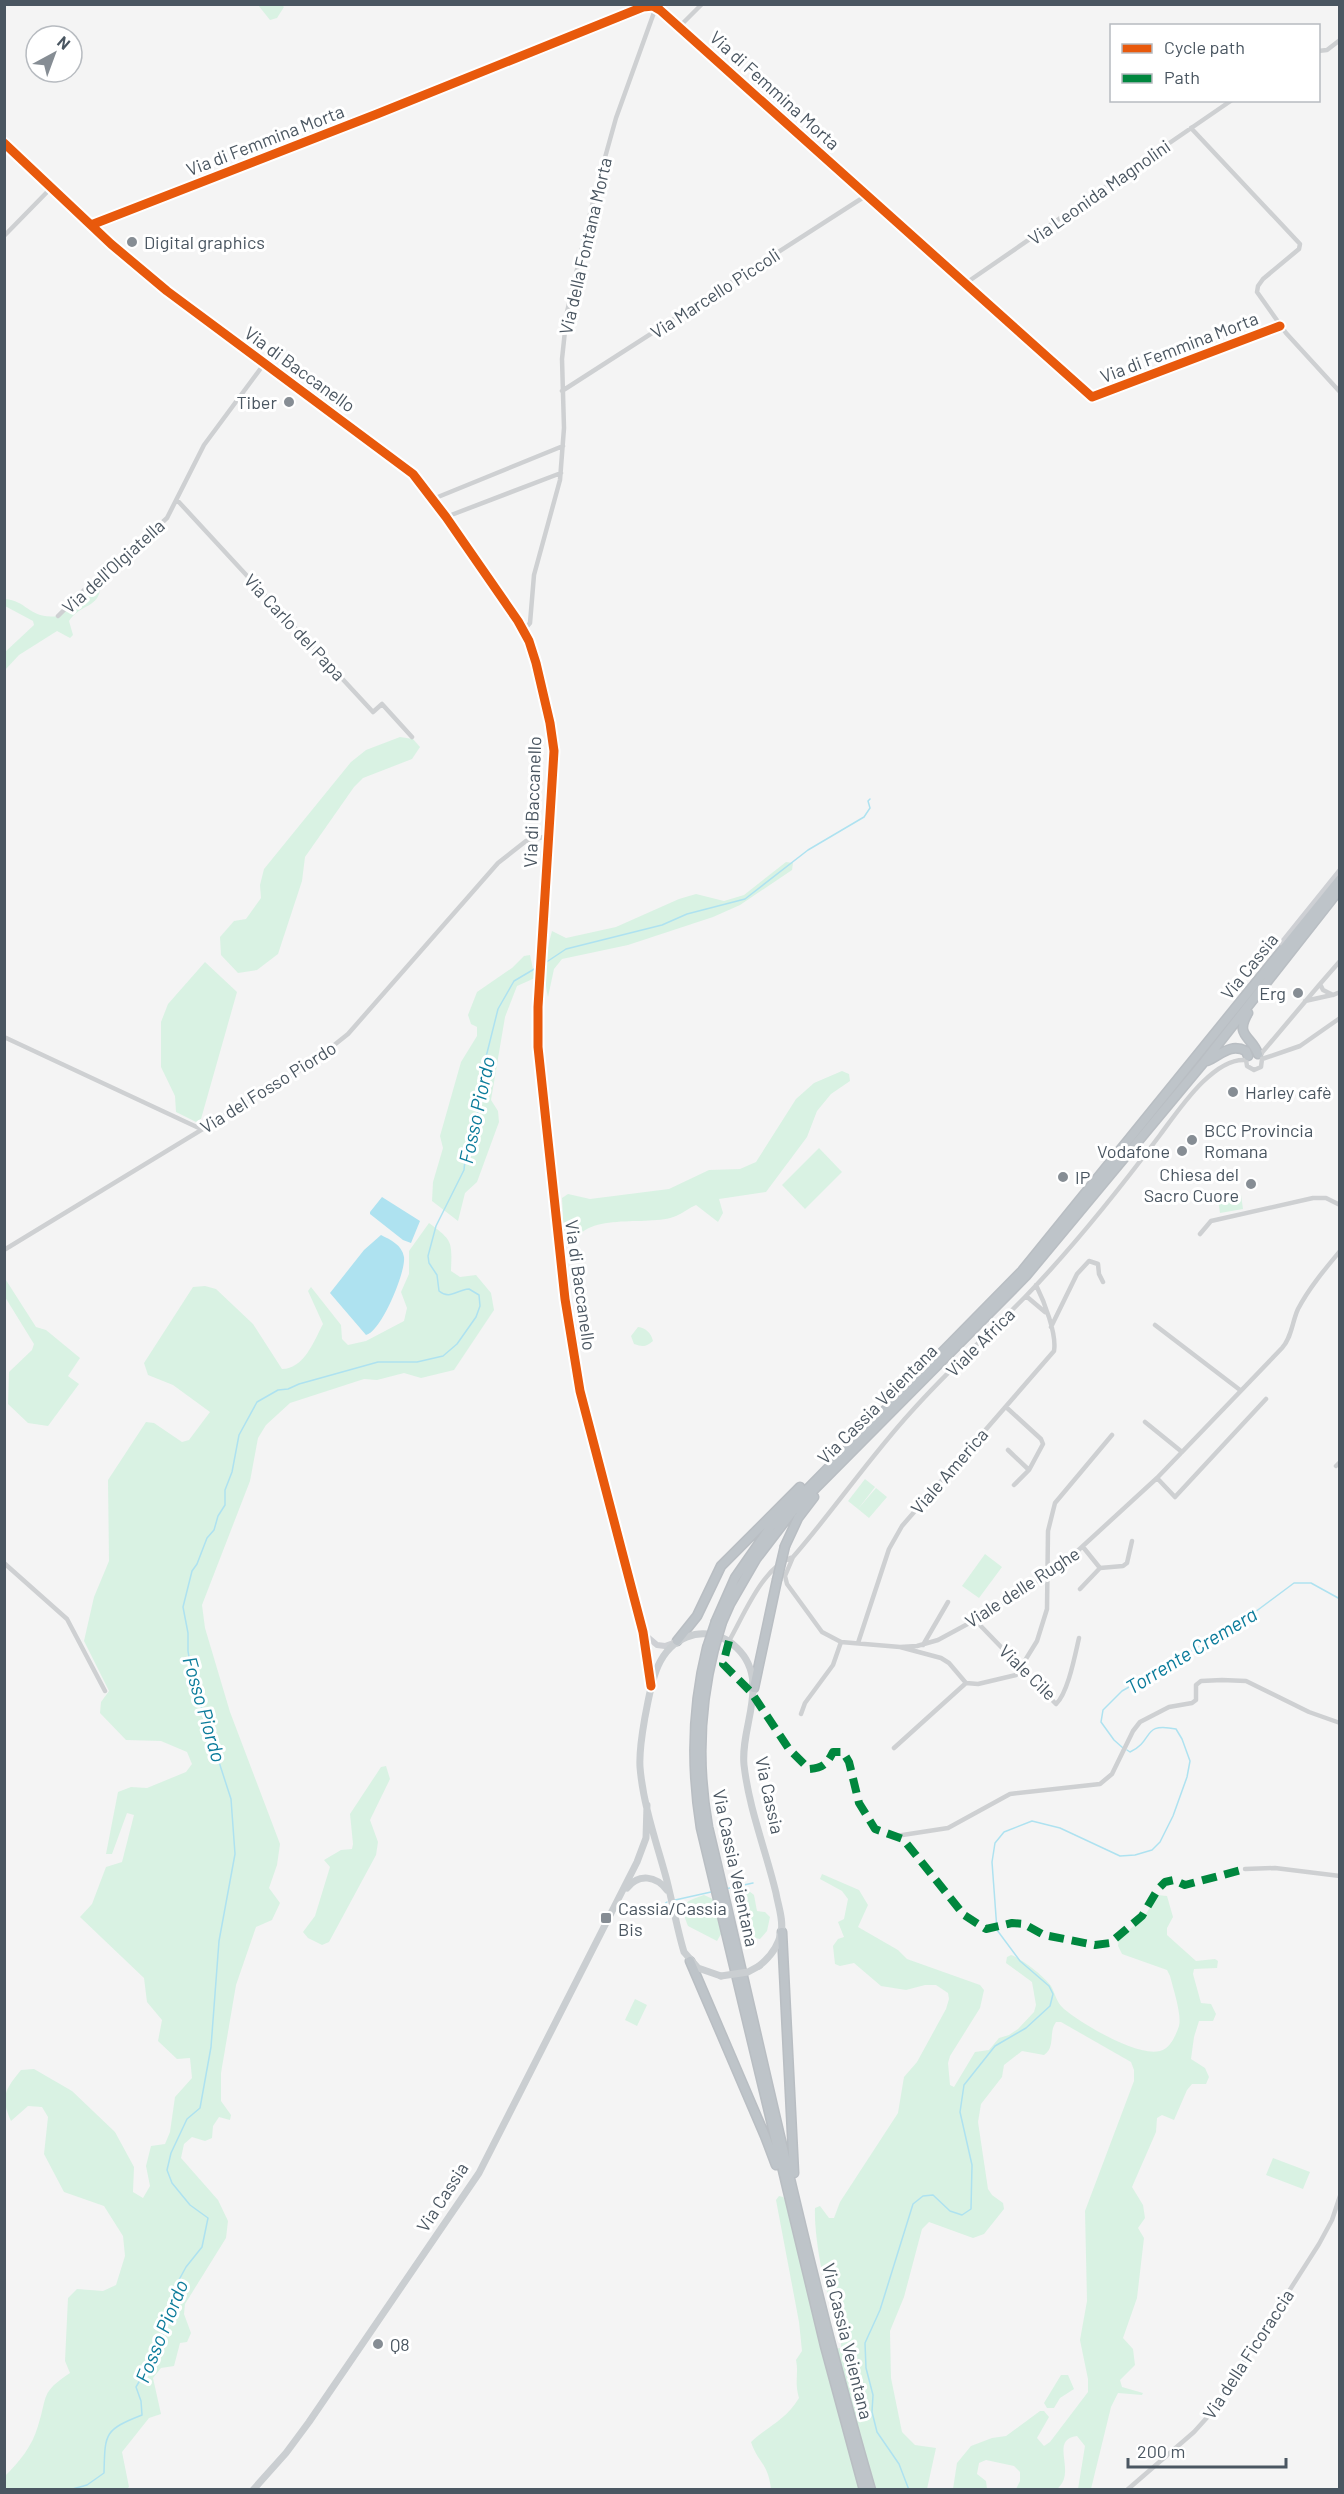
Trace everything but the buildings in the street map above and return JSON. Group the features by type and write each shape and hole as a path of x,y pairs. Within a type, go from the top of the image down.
{"highway":[{"name":"Via Cassia","path":"1184,1073 1340,879"},
{"name":"Via Cassia","path":"1204,1062 1340,889"},
{"path":"1229,1016 1234,1003 1282,943"},
{"path":"1255,997 1242,1025 1246,1038 1260,1056"},
{"path":"1204,1062 1228,1048 1240,1048 1246,1051 1247,1058"},
{"name":"Via Cassia Veientana","path":"871,2490 828,2345 802,2226 719,1886 702,1794 700,1759 703,1700 711,1648 719,1622 776,1531 838,1461 1026,1276 1204,1062"},
{"name":"Via Cassia Veientana","path":"854,1445 1022,1271 1184,1073"},
{"path":"754,1688 785,1546 798,1518 838,1461"},
{"path":"677,1641 697,1616 714,1579 727,1560 817,1472 838,1461"},
{"name":"Via Cassia Veientana","path":"722,1898 790,2201 864,2490"},
{"path":"782,1932 793,2163 802,2226"},
{"path":"690,1961 765,2136 780,2181 790,2201"}],"main road":[{"path":"677,1641 694,1635 707,1634 729,1641"},
{"name":"Via Cassia","path":"677,1641 660,1662 651,1686 639,1753 642,1784 680,1941 690,1961"},
{"name":"Via Cassia","path":"729,1641 739,1649 746,1660 754,1688 744,1740 744,1765 778,1903 782,1932"},
{"name":"Via Cassia","path":"253,2490 286,2453 309,2422 479,2174 619,1897 646,1838 647,1805"},
{"name":"Via Cassia","path":"619,1897 634,1881 647,1877 659,1881 671,1898"},
{"path":"690,1961 703,1971 722,1976 748,1972 759,1966 773,1952 782,1932"}],"street":[{"path":"679,27 702,4"},
{"name":"Via di Femmina Morta","path":"91,225 643,7 656,7 1093,397 1280,326"},
{"name":"Via della Fontana Morta","path":"524,630 530,623 534,575 561,473 562,359 566,320 592,205 620,106 656,7"},
{"path":"1320,51 1327,50 1340,40"},
{"name":"Via Leonida Magnolini","path":"966,283 1229,102"},
{"name":"Via di Femmina Morta","path":"1191,128 1300,244 1300,248 1263,279 1257,290 1280,326 1340,392"},
{"name":"Via di Baccanello","path":"4,143 91,225 167,291 408,470 433,499 524,630 536,663 553,739 538,1007 538,1047 565,1299 580,1390 643,1632 651,1686"},
{"path":"4,236 51,188"},
{"name":"Via Marcello Piccoli","path":"562,391 867,195"},
{"name":"Via dell'Olgiatella","path":"58,616 95,579 112,568 165,520 204,445 264,364"},
{"path":"433,499 563,446"},
{"path":"446,517 561,473"},
{"name":"Via Carlo del Papa","path":"177,500 373,712 382,704 412,737"},
{"name":"Via del Fosso Piordo","path":"4,1250 313,1062 339,1043 498,863 525,841 548,836"},
{"path":"1282,943 1340,871"},
{"path":"1260,1056 1340,961"},
{"path":"1320,984 1323,990 1333,995"},
{"path":"1305,1001 1340,992"},
{"name":"Viale Africa","path":"729,1641 765,1578 786,1559 793,1557 910,1412 1036,1286 1097,1218 1174,1116 1209,1075 1227,1063 1247,1058 1253,1053 1260,1056 1300,1046 1340,1018"},
{"path":"4,1037 201,1129"},
{"name":"Viale Africa","path":"1247,1058 1247,1066 1254,1070 1261,1067 1260,1056"},
{"path":"1200,1234 1211,1221 1313,1198 1326,1198 1340,1205"},
{"name":"Viale delle Rughe","path":"900,1647 923,1645 938,1640 975,1620 1060,1567 1083,1547 1182,1452 1286,1344 1296,1313 1305,1296 1340,1251"},
{"path":"1051,1327 1077,1274 1089,1261 1098,1264 1103,1282"},
{"name":"Viale America","path":"858,1643 884,1564 899,1530 1053,1351 1051,1327 1044,1302 1036,1286"},
{"path":"1026,1296 1047,1314"},
{"path":"1155,1325 1240,1390"},
{"path":"1156,1478 1175,1497 1266,1399"},
{"path":"1006,1407 1043,1442 1029,1470 1014,1485"},
{"path":"1145,1422 1182,1452"},
{"path":"793,1557 785,1576 787,1584 822,1632 841,1642 900,1647 941,1658 949,1663 966,1683 978,1684 1016,1675 1037,1641 1047,1609 1048,1531 1055,1503 1112,1435"},
{"path":"1008,1450 1029,1470"},
{"name":"Viale delle Rughe","path":"1080,1589 1100,1568 1122,1566 1127,1563 1132,1541"},
{"path":"1083,1547 1100,1568"},
{"path":"4,1563 67,1619 105,1691"},
{"path":"923,1645 948,1602"},
{"name":"Viale Cile","path":"975,1620 1056,1704 1066,1684 1079,1638"},
{"path":"643,1632 657,1645 665,1646 677,1641"},
{"path":"801,1714 805,1703 833,1665 841,1642"},
{"path":"896,1836 948,1828 1010,1794 1100,1784 1107,1780 1118,1765 1127,1743 1140,1722 1168,1707 1192,1703 1196,1700 1196,1685 1201,1681 1246,1682 1309,1712 1340,1723"},
{"path":"894,1748 966,1683"},
{"path":"1245,1869 1275,1868 1340,1876"},
{"name":"Via della Ficoraccia","path":"1127,2490 1194,2432 1215,2408 1319,2244 1331,2223 1340,2196"}],"green space":[{"path":"258,5 282,5 284,7 277,18 270,20"},
{"path":"100,582 98,597 69,621 73,635 70,638 57,631 19,655 5,670 4,653 34,625 33,621 5,606 5,599 13,600 41,615 58,616 87,586"},
{"path":"400,737 413,739 420,747 412,759 363,778 354,787 305,857 302,881 278,954 257,970 238,973 221,955 220,937 234,921 246,919 261,898 260,885 264,869 351,762 366,750"},
{"path":"786,862 793,863 792,870 740,905 713,917 628,945 562,959 554,969 548,997 546,964 552,931 566,938 616,927 679,899 696,894 724,901 744,895"},
{"path":"530,955 535,978 517,986 505,1017 491,1100 498,1111 499,1122 477,1182 465,1193 458,1221 432,1201 433,1182 443,1148 440,1136 461,1062 477,1036 477,1027 471,1024 468,1015 477,992 512,968 524,956"},
{"path":"205,962 237,992 201,1119 196,1122 176,1112 175,1096 161,1067 161,1022 168,1004"},
{"path":"842,1071 849,1074 850,1081 831,1094 817,1111 807,1137 766,1192 719,1199 723,1213 718,1222 696,1205 676,1216 664,1219 617,1222 589,1228 579,1236 574,1248 564,1238 562,1198 568,1194 590,1199 669,1189 709,1170 740,1169 756,1162 796,1099 814,1083"},
{"path":"819,1148 842,1172 805,1209 782,1185"},
{"path":"1241,1195 1243,1209 1220,1213 1218,1199"},
{"path":"429,1223 449,1242 451,1271 460,1277 476,1275 491,1293 494,1310 454,1370 421,1378 404,1373 377,1380 364,1379 290,1403 266,1425 258,1438 250,1481 202,1605 205,1628 230,1712 280,1844 277,1865 269,1888 280,1903 272,1920 256,1927 236,1985 221,2073 221,2101 231,2115 230,2120 219,2117 213,2126 212,2138 205,2141 192,2137 184,2144 181,2158 218,2200 228,2221 226,2238 185,2304 184,2314 191,2333 187,2342 180,2343 174,2366 161,2368 153,2378 161,2414 149,2418 122,2452 129,2487 125,2490 5,2489 5,2476 25,2454 32,2441 46,2395 54,2385 70,2373 65,2361 68,2298 77,2289 103,2291 116,2285 125,2256 123,2236 104,2206 64,2192 44,2154 48,2117 42,2107 28,2106 11,2121 5,2099 8,2088 21,2070 34,2069 72,2091 115,2132 134,2167 133,2192 143,2198 150,2186 146,2166 151,2146 165,2144 170,2132 175,2097 192,2078 190,2058 177,2059 158,2041 162,2020 147,2002 144,1978 80,1917 92,1904 106,1867 122,1862 134,1815 127,1813 112,1854 106,1854 118,1792 131,1787 147,1788 186,1772 192,1764 187,1752 161,1741 126,1740 100,1713 101,1702 109,1691 84,1641 94,1597 109,1561 108,1480 146,1422 154,1423 182,1442 189,1440 210,1412 173,1385 148,1375 144,1363 193,1287 205,1286 216,1289 253,1324 282,1369 290,1368 302,1359 312,1346 323,1324 308,1291 311,1287 341,1325 342,1339 348,1345 366,1341 404,1321 407,1308 401,1292 409,1274 409,1251"},
{"path":"4,1277 36,1327 46,1330 80,1358 68,1376 79,1384 48,1426 28,1423 8,1404 9,1372 32,1350 34,1344 5,1297"},
{"path":"638,1327 648,1331 653,1341 644,1346 634,1344 631,1336"},
{"path":"865,1479 875,1487 858,1509 848,1501"},
{"path":"876,1488 887,1497 869,1518 858,1509"},
{"path":"985,1554 1002,1567 979,1598 962,1586"},
{"path":"386,1766 390,1779 370,1820 378,1842 376,1855 329,1942 322,1945 308,1938 303,1932 315,1916 330,1867 324,1860 341,1850 352,1849 350,1814 381,1767"},
{"path":"822,1874 859,1890 868,1905 858,1927 898,1950 907,1959 980,1985 984,1990 980,2008 950,2056 948,2063 950,2085 954,2087 975,2052 989,2050 999,2038 1018,2029 1034,2012 1036,2005 1032,1982 1006,1963 1007,1957 1011,1955 1044,1978 1051,1986 1059,2004 1072,2015 1110,2038 1150,2052 1167,2048 1179,2026 1178,2009 1170,1976 1167,1970 1122,1954 1118,1946 1119,1940 1146,1914 1157,1895 1167,1896 1173,1917 1167,1928 1167,1935 1196,1961 1215,1959 1218,1961 1217,1968 1194,1969 1193,1974 1201,2003 1211,2004 1216,2014 1213,2021 1199,2021 1191,2059 1205,2068 1209,2077 1206,2084 1192,2084 1187,2090 1174,2120 1162,2115 1157,2118 1156,2132 1132,2187 1143,2205 1145,2218 1138,2228 1144,2238 1137,2298 1123,2338 1133,2349 1135,2365 1120,2380 1122,2387 1143,2393 1142,2395 1118,2393 1111,2407 1091,2489 1078,2489 1085,2446 1077,2436 1069,2439 1065,2444 1063,2450 1065,2474 1063,2482 1057,2489 1016,2489 1020,2481 1020,2472 1014,2466 986,2460 979,2463 977,2474 986,2481 987,2489 953,2489 957,2463 971,2446 992,2438 1006,2436 1040,2411 1044,2411 1049,2417 1037,2438 1044,2446 1050,2442 1088,2392 1088,2379 1080,2340 1087,2301 1085,2211 1134,2081 1134,2070 1131,2062 1061,2022 1056,2022 1048,2052 1044,2055 1022,2051 1004,2065 1002,2077 981,2104 978,2122 988,2189 1003,2203 1004,2209 984,2234 973,2238 929,2222 922,2229 904,2297 890,2331 891,2378 902,2432 915,2445 936,2448 927,2489 771,2489 768,2474 751,2442 783,2417 799,2398 796,2360 802,2351 799,2322 776,2200 779,2196 783,2197 788,2205 822,2347 826,2350 841,2348 839,2328 821,2265 815,2208 820,2206 829,2218 834,2218 840,2202 898,2113 904,2077 917,2062 946,2009 949,1999 948,1993 936,1985 925,1985 906,1990 881,1986 854,1963 840,1966 835,1964 833,1946 838,1939 844,1937 838,1922 844,1919 848,1899 842,1891 820,1879"},
{"path":"744,1891 749,1891 754,1895 757,1911 765,1912 770,1917 767,1931 760,1939 744,1936 740,1925 740,1902"},
{"path":"704,1895 715,1900 721,1934 717,1941 688,1926 685,1919 684,1908 687,1902"},
{"path":"635,1999 647,2005 637,2026 625,2020"},
{"path":"1273,2158 1310,2172 1303,2189 1266,2175"},
{"path":"1061,2375 1068,2375 1074,2389 1060,2398 1054,2408 1047,2408 1044,2403"}],"water":[{"path":"382,1197 420,1221 411,1243 403,1240 370,1214"},
{"path":"381,1235 396,1243 401,1249 404,1265 385,1313 379,1324 366,1335 330,1293 364,1250"}],"waterway":[{"name":"Fosso Piordo","path":"545,963 566,949 662,925 687,914 745,899 808,850 864,817 870,808 868,801 870,799"},
{"name":"Fosso Piordo","path":"69,2490 87,2485 104,2473 106,2441 109,2435 120,2425 142,2415 141,2401 136,2387 154,2356 166,2327 174,2289 186,2267 202,2247 208,2218 190,2205 172,2183 167,2170 171,2153 187,2119 200,2108 211,2047 219,1941 235,1854 231,1799 193,1682 188,1651 188,1633 183,1607 192,1571 225,1505 225,1490 232,1472 239,1435 257,1402 278,1390 378,1362 417,1362 443,1356 457,1344 476,1317 480,1306 479,1295 469,1289 450,1295 439,1291 437,1275 429,1263 428,1256 436,1226 464,1170 479,1108 480,1081 498,1009 514,981 536,968"},
{"name":"Torrente Cremera","path":"1123,1748 1101,1722 1103,1710 1122,1691 1239,1624 1294,1583 1311,1583 1340,1599"},
{"name":"Torrente Cremera","path":"909,2490 899,2464 877,2432 872,2412 873,2395 866,2368 865,2343 880,2310 913,2204 923,2196 933,2195 950,2211 962,2215 971,2209 972,2165 960,2112 964,2085 995,2046 1026,2028 1050,2006 1053,1994 1049,1986 1020,1961 997,1930 992,1862 995,1843 1004,1832 1032,1821 1060,1828 1120,1856 1152,1850 1160,1842 1173,1816 1187,1777 1190,1761 1176,1729 1165,1727 1153,1730 1138,1747 1130,1752 1127,1750"},
{"path":"725,1889 753,1883"},
{"path":"675,1900 711,1892"},
{"path":"628,1909 649,1915 667,1902"}],"marked path":[{"path":"729,1641 723,1664 751,1692 789,1749 809,1769 824,1765 833,1752 843,1752 849,1762 859,1803 875,1829 903,1839 964,1915 986,1929 1012,1923 1024,1924 1044,1935 1095,1945 1110,1943 1142,1916 1158,1889 1165,1882 1174,1880 1185,1885 1245,1869"}],"cycle path":[{"path":"91,225 377,114 643,7 653,6 1092,397 1280,326"},
{"path":"4,143 111,244 167,291 413,474 446,517 518,621 529,641 550,723 554,751 538,1007 538,1047 565,1299 580,1391 643,1632 651,1686"}],"place":[{"name":"Digital graphics","path":"132,242"},
{"name":"Tiber","path":"289,402"},
{"name":"Erg","path":"1298,993"},
{"name":"Harley cafè","path":"1233,1092"},
{"name":"BCC Provincia Romana","path":"1192,1140"},
{"name":"Vodafone","path":"1182,1151"},
{"name":"IP","path":"1063,1177"},
{"name":"Chiesa del Sacro Cuore","path":"1251,1184"},
{"name":"Cassia/Cassia Bis","path":"606,1918"},
{"name":"Q8","path":"378,2344"}]}
